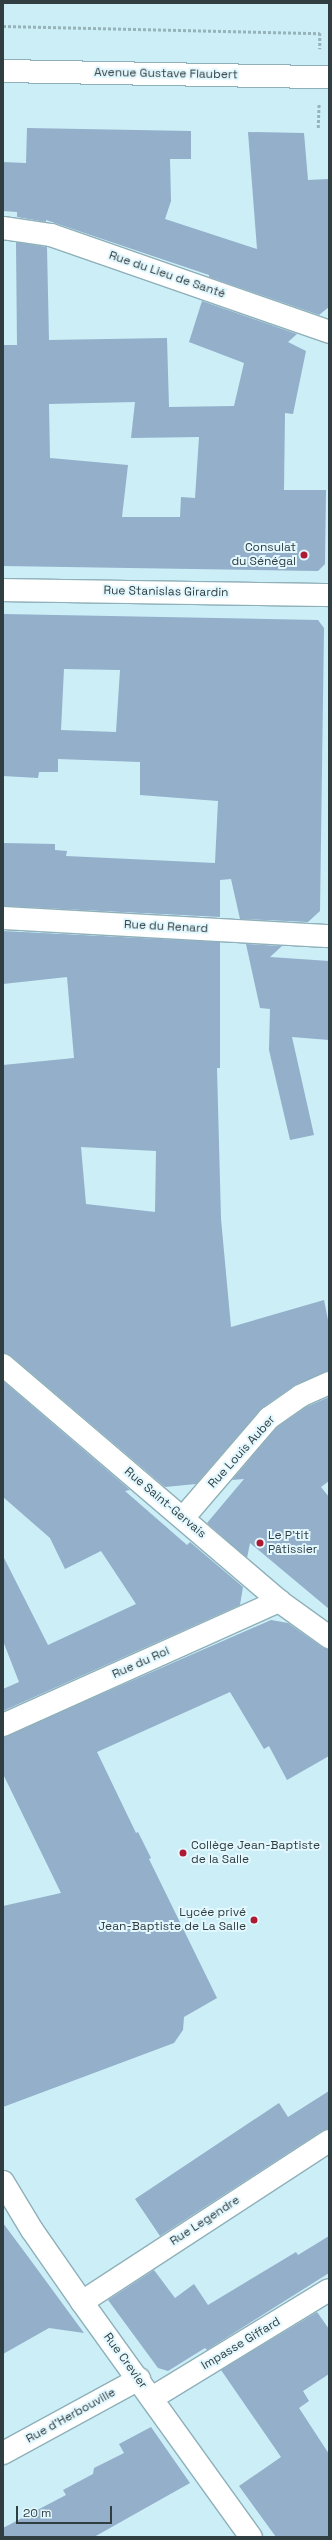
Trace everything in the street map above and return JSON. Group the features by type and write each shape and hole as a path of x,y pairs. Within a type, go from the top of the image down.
{"street":[{"name":"Avenue Gustave Flaubert","path":"3,71 325,77"},
{"name":"Rue du Lieu de Santé","path":"3,228 50,235 329,332"},
{"name":"Rue Stanislas Girardin","path":"3,590 329,595"},
{"name":"Rue du Renard","path":"3,918 329,936"},
{"name":"Rue Saint-Gervais","path":"3,1365 279,1601 329,1637"},
{"name":"Rue Louis Auber","path":"183,1518 269,1418 300,1396 329,1383"},
{"name":"Rue du Roi","path":"3,1725 279,1601"},
{"name":"Rue Legendre","path":"82,2302 329,2141"},
{"name":"Rue Crevier","path":"3,2182 32,2230 82,2302 139,2379 251,2537"},
{"name":"Impasse Giffard","path":"152,2398 329,2290"},
{"name":"Rue d'Herbouville","path":"3,2453 139,2379"}],"path":[{"path":"3,26 320,33 325,77 318,128"}],"building":[{"path":"27,128 191,131 191,159 170,159 171,201 165,219 257,249 248,132 304,133 308,180 329,179 329,307 319,315 209,277 209,275 46,220 46,222 17,217 17,212 3,211 3,162 26,163"},
{"path":"16,242 47,247 49,340 167,338 169,407 234,406 244,363 189,342 202,301 297,334 288,342 306,351 293,414 285,413 284,490 326,490 325,564 318,571 3,566 3,345 17,345","holes":["135,402 131,438 199,437 195,498 181,497 180,517 122,517 128,465 50,458 49,404"]},
{"path":"3,614 318,620 324,628 320,911 308,922 240,919 231,879 220,880 220,917 3,906 3,843 55,844 55,850 67,851 66,856 215,863 218,801 140,795 140,762 58,759 58,772 39,772 38,778 3,776","holes":["64,669 120,670 116,732 61,730"]},
{"path":"3,931 220,942 220,1068 217,1068 221,1219 231,1327 324,1300 329,1325 329,1371 295,1385 262,1408 196,1484 165,1487 11,1356 3,1353 3,1065 74,1058 67,977 3,984","holes":["81,1147 156,1151 155,1212 86,1204"]},
{"path":"246,944 282,946 270,957 329,961 329,1040 292,1037 314,1135 290,1140 269,1050 270,1009 260,1008"},
{"path":"3,1381 130,1490 125,1491 187,1545 190,1542 243,1587 240,1605 3,1711 3,1689 19,1682 3,1641 3,1556 48,1645 136,1604 101,1551 65,1569 50,1538 3,1497"},
{"path":"329,1397 329,1481 321,1487 329,1497 329,1609 250,1543 247,1558 207,1523 244,1479 232,1480 277,1427 306,1407"},
{"path":"271,1620 288,1623 322,1647 329,1649 329,1756 287,1780 269,1746 264,1749 230,1692 97,1752 136,1833 138,1832 151,1858 149,1859 217,1998 184,2017 183,2030 174,2043 3,2107 3,1906 61,1893 3,1774 3,1737"},
{"path":"329,2091 329,2129 322,2131 160,2236 135,2199 279,2103 288,2117"},
{"path":"3,2223 84,2333 49,2328 3,2354"},
{"path":"329,2236 329,2273 207,2350 205,2348 168,2371 158,2368 108,2300 154,2270 175,2298 194,2284 208,2305 296,2252 298,2255"},
{"path":"317,2312 329,2329 329,2374 303,2391 309,2401 299,2408 329,2454 329,2537 276,2537 239,2486 281,2457 221,2370"},
{"path":"151,2427 190,2483 94,2537 3,2537 3,2528 66,2495 63,2490 93,2474 94,2468 124,2453 119,2444"}],"place":[{"name":"Consulat du Sénégal","path":"304,555"},
{"name":"Le P'tit Pâtissier","path":"260,1543"},
{"name":"Collège Jean-Baptiste de la Salle","path":"183,1853"},
{"name":"Lycée privé Jean-Baptiste de La Salle","path":"254,1920"}]}
